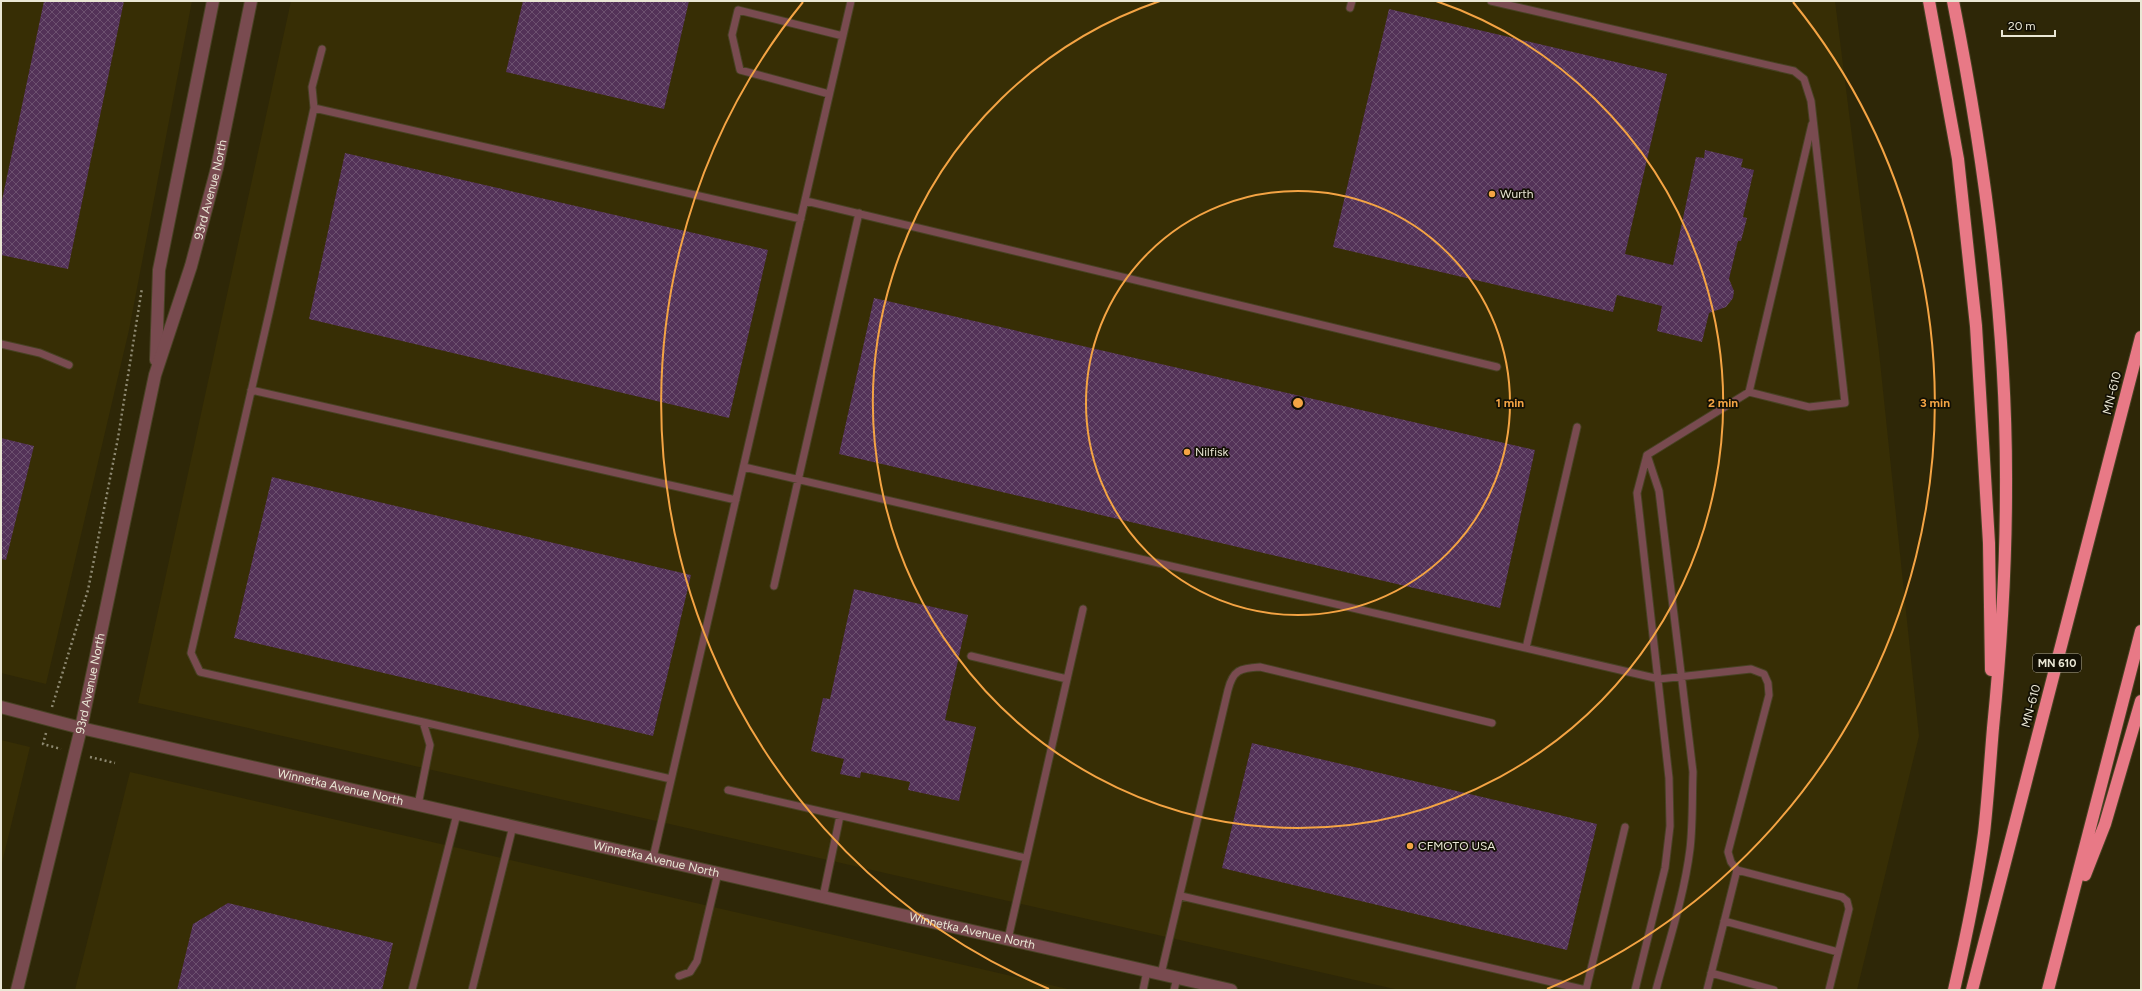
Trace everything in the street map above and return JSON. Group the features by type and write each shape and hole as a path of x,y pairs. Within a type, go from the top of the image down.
{"highway":[{"path":"1929,1 1959,166 1976,326 1989,543 1992,739"},
{"path":"1953,1 1983,170 2001,351 2006,486 2000,653 1989,786 1982,847 1954,990"},
{"name":"MN-610","path":"1972,990 2141,337"},
{"path":"2048,990 2141,630"},
{"path":"2064,932 2104,824 2141,701"}],"street":[{"name":"93rd Avenue North","path":"155,375 159,270 213,1"},
{"name":"93rd Avenue North","path":"17,990 80,728 155,375 191,266 217,168 252,1"},
{"name":"Winnetka Avenue North","path":"1,707 80,728 1231,990"}],"lane":[{"path":"653,858 851,1"},
{"path":"1491,1 1794,72 1804,79 1811,101 1845,403 1809,407 1749,392"},
{"path":"829,94 740,70 732,35 738,10 843,36"},
{"path":"322,49 312,87 314,108 252,390 191,653 200,672 671,779"},
{"path":"314,108 801,219"},
{"path":"1635,990 1665,868 1670,826 1669,778 1637,493 1646,455 1749,392 1813,119"},
{"path":"806,201 1498,367"},
{"path":"774,586 859,213"},
{"path":"1,344 40,353 69,365"},
{"path":"252,390 736,500"},
{"path":"1526,648 1577,427"},
{"path":"1646,455 1659,491 1693,772 1690,851 1683,886 1656,990"},
{"path":"744,467 1658,679 1751,669 1764,674 1768,683 1768,695 1728,852 1731,862 1737,870 1842,897 1847,902 1849,909 1828,990"},
{"path":"1008,939 1083,609"},
{"path":"971,656 1067,679"},
{"path":"1161,974 1181,896 1231,678 1243,668 1260,667 1492,723"},
{"path":"418,805 430,744 423,722"},
{"path":"728,790 1026,858"},
{"path":"412,990 457,814"},
{"path":"823,897 840,816"},
{"path":"472,990 513,826"},
{"path":"1181,896 1586,990 1625,828"},
{"path":"1707,990 1737,870"},
{"path":"679,976 690,972 697,961 718,873"},
{"path":"1724,921 1838,952"},
{"path":"1143,990 1147,971"},
{"path":"1711,973 1774,990"},
{"path":"1174,990 1177,978"}],"path":[{"path":"43,744 49,719 88,590 118,438 143,282"}],"shaded area":[{"path":"1,1 192,1 129,330 46,684 1,673"},
{"path":"291,1 1835,1 1879,352 1919,736 1857,990 1399,990 138,703"},
{"path":"1,740 30,747 1,867"},
{"path":"130,772 1072,990 75,990"}],"building":[{"path":"44,1 124,1 68,269 1,255 1,205"},
{"path":"523,1 689,1 664,109 506,72"},
{"name":"Wurth","path":"1389,9 1667,74 1625,254 1673,265 1696,157 1704,158 1705,150 1743,159 1741,167 1754,170 1743,217 1747,218 1741,241 1738,241 1729,279 1734,291 1733,298 1726,307 1709,313 1702,342 1657,331 1662,306 1617,295 1613,312 1333,247"},
{"path":"345,153 768,250 729,418 309,319"},
{"name":"Nilfisk","path":"874,298 1535,450 1500,608 839,454"},
{"path":"1,438 34,446 6,560 1,559"},
{"path":"272,477 691,575 653,736 234,638"},
{"path":"854,589 968,615 945,720 976,727 959,801 908,790 910,782 861,772 860,778 840,774 844,759 811,751 823,698 830,699"},
{"name":"CFMOTO USA","path":"1252,743 1597,824 1567,950 1222,868"},
{"path":"228,903 393,943 382,990 177,990 193,924"}],"place":[{"name":"Wurth","path":"1492,194"},
{"name":"Nilfisk","path":"1187,452"},
{"name":"CFMOTO USA","path":"1410,846"}]}
